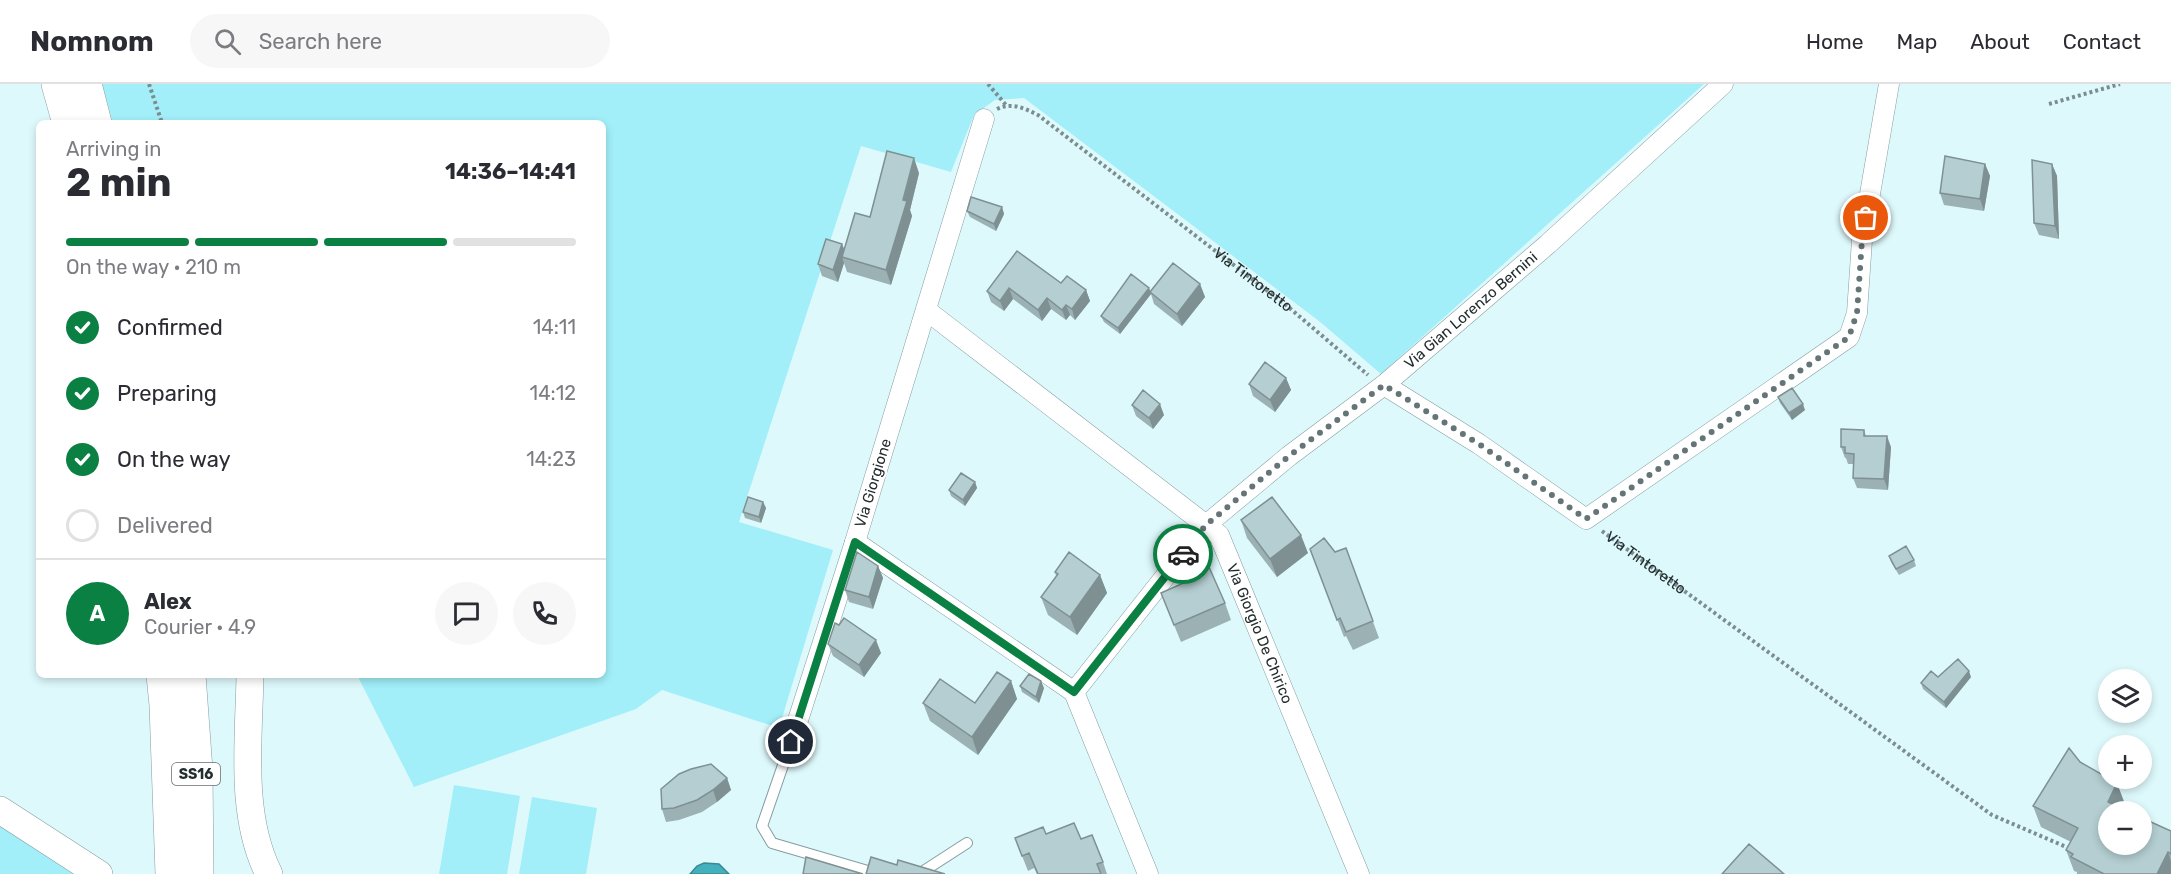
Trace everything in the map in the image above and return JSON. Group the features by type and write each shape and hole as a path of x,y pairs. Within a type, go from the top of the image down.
{"highway":[{"path":"58,84 68,120"},
{"path":"86,84 94,120"},
{"name":"SS16","path":"189,678 196,770 197,874"},
{"path":"157,874 156,720 165,690"},
{"name":"SS16","path":"165,690 172,874"}],"street":[{"name":"Via Gian Lorenzo Bernini","path":"1074,692 1206,525 1289,456 1384,385 1548,244 1723,84"},
{"path":"1384,385 1479,444 1586,519 1849,337 1857,313 1862,240 1889,84"},
{"name":"Via Giorgione","path":"984,119 855,542 1074,692"},
{"name":"Via Giorgio De Chirico","path":"926,310 1219,535 1359,874"},
{"path":"791,742 855,542"},
{"path":"250,678 250,802 254,834 269,874"},
{"path":"1074,692 1148,874"},
{"path":"0,810 99,874"}],"lane":[{"path":"791,742 762,826 772,843 878,874"},
{"path":"919,874 967,843"}],"path":[{"path":"149,84 161,120"},
{"path":"984,119 1006,105 988,84"},
{"path":"2049,104 2120,84"},
{"name":"Via Tintoretto","path":"1006,105 1021,107 1038,115 1286,305 1360,371 1384,385"},
{"name":"Via Tintoretto","path":"1586,519 1992,815 2076,851"}],"shaded area":[{"path":"102,84 1704,84 1381,374 1319,321 1024,98 995,100 974,115 951,172 861,146 739,522 833,550 779,728 662,690 636,709 414,787 359,678 606,678 606,120 112,120"},
{"path":"454,785 520,796 507,874 439,874"},
{"path":"532,797 597,808 586,874 519,874"},
{"path":"0,825 76,874 0,874"},
{"path":"704,863 719,864 729,874 690,874 697,866"}],"building":[{"path":"887,151 914,158 903,200 907,201 886,270 842,257 855,213 870,217"},
{"path":"1945,156 1985,164 1980,199 1940,193"},
{"path":"2032,160 2052,164 2055,226 2034,223"},
{"path":"971,197 1002,207 994,224 967,211"},
{"path":"826,239 842,244 833,270 818,264"},
{"path":"1017,251 1061,283 1067,276 1086,290 1072,309 1066,305 1062,310 1047,298 1038,310 1009,288 1000,301 987,291"},
{"path":"1173,263 1200,284 1177,314 1150,292"},
{"path":"1131,274 1149,288 1118,328 1101,316"},
{"path":"1265,362 1286,378 1270,400 1249,384"},
{"path":"1792,388 1803,404 1789,413 1778,397"},
{"path":"1143,390 1160,404 1149,418 1132,405"},
{"path":"1841,429 1864,430 1864,436 1887,436 1884,479 1853,478 1854,454 1845,453 1845,447 1841,447"},
{"path":"961,473 975,482 963,500 949,490"},
{"path":"748,497 763,502 759,517 743,512"},
{"path":"1272,497 1301,535 1270,559 1241,520"},
{"path":"1324,538 1335,552 1346,548 1373,621 1346,632 1340,618 1337,620 1310,549"},
{"path":"1906,546 1914,560 1896,569 1889,556"},
{"path":"857,552 878,566 869,597 845,590"},
{"path":"1069,552 1100,575 1070,617 1041,597 1058,574 1055,572"},
{"path":"1209,567 1225,603 1174,625 1161,593 1186,582 1191,575"},
{"path":"844,618 876,640 859,665 828,644 835,623 839,625"},
{"path":"1958,659 1969,671 1944,702 1921,683 1931,671 1938,677"},
{"path":"997,672 1011,681 972,737 923,703 940,679 975,703"},
{"path":"1029,674 1041,681 1036,697 1020,686"},
{"path":"2069,748 2080,762 2098,772 2098,789 2114,789 2108,801 2098,801 2098,855 2152,855 2152,822 2171,831 2171,854 2168,852 2157,874 2104,874 2071,857 2073,854 2066,850 2078,828 2033,806"},
{"path":"711,764 727,778 697,800 674,808 662,809 661,789 679,774"},
{"path":"1074,823 1081,839 1092,835 1103,862 1097,864 1101,874 1038,874 1029,853 1022,856 1015,838 1043,827 1046,834"},
{"path":"1749,844 1784,874 1722,874"},
{"path":"806,857 863,874 803,874"},
{"path":"871,857 897,865 898,860 945,874 866,874"}],"way so far":[{"path":"1183,554 1206,525 1289,456 1384,385 1479,444 1586,519 1849,337 1857,313 1862,240 1866,218"}],"route":[{"path":"791,742 855,542 1074,692 1183,554"}]}
